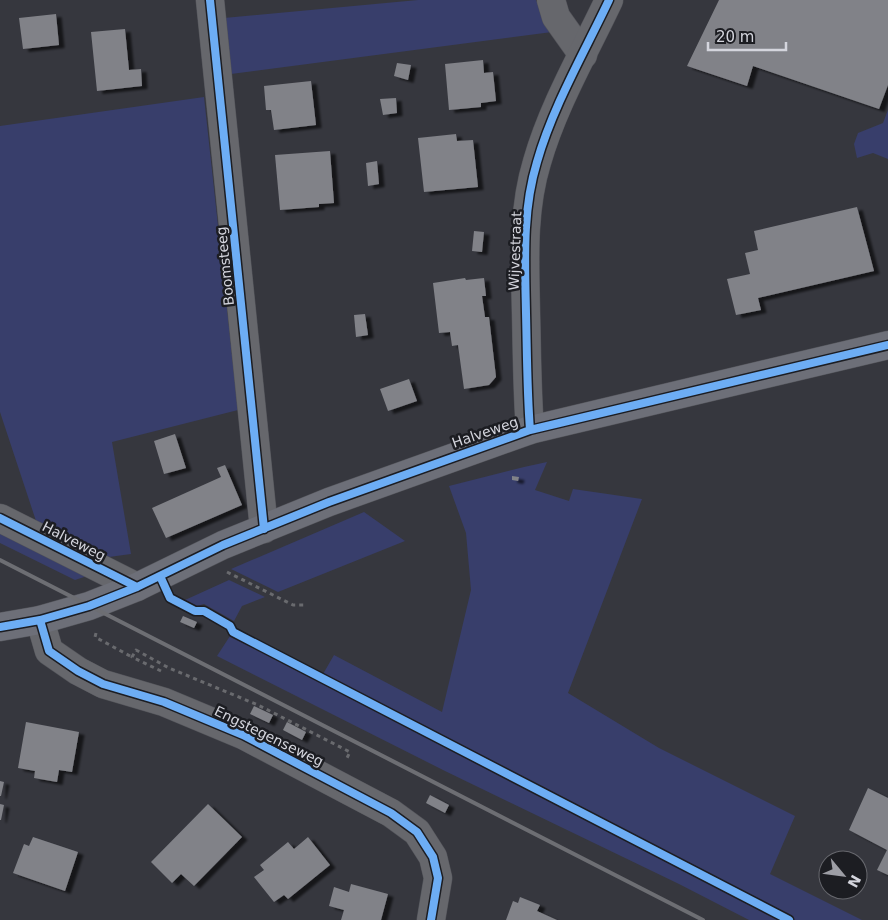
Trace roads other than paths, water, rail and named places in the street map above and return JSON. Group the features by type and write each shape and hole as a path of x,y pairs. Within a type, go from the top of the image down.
{"main road":[{"name":"Halveweg","path":"0,627 40,620 89,606 137,587 223,546 384,481 530,430 888,345"}],"street":[{"name":"Boomsteeg","path":"210,0 264,529"},
{"path":"551,0 556,17 583,55"},
{"name":"Wijvestraat","path":"530,430 525,261 526,222 536,164 561,100 609,0"},
{"name":"Halveweg","path":"0,518 137,587"},
{"name":"Engstegenseweg","path":"40,620 49,651 78,672 103,684 164,702 243,735 390,813 417,832 433,858 438,878 431,920"}],"railway":[{"path":"0,560 703,920"}]}
